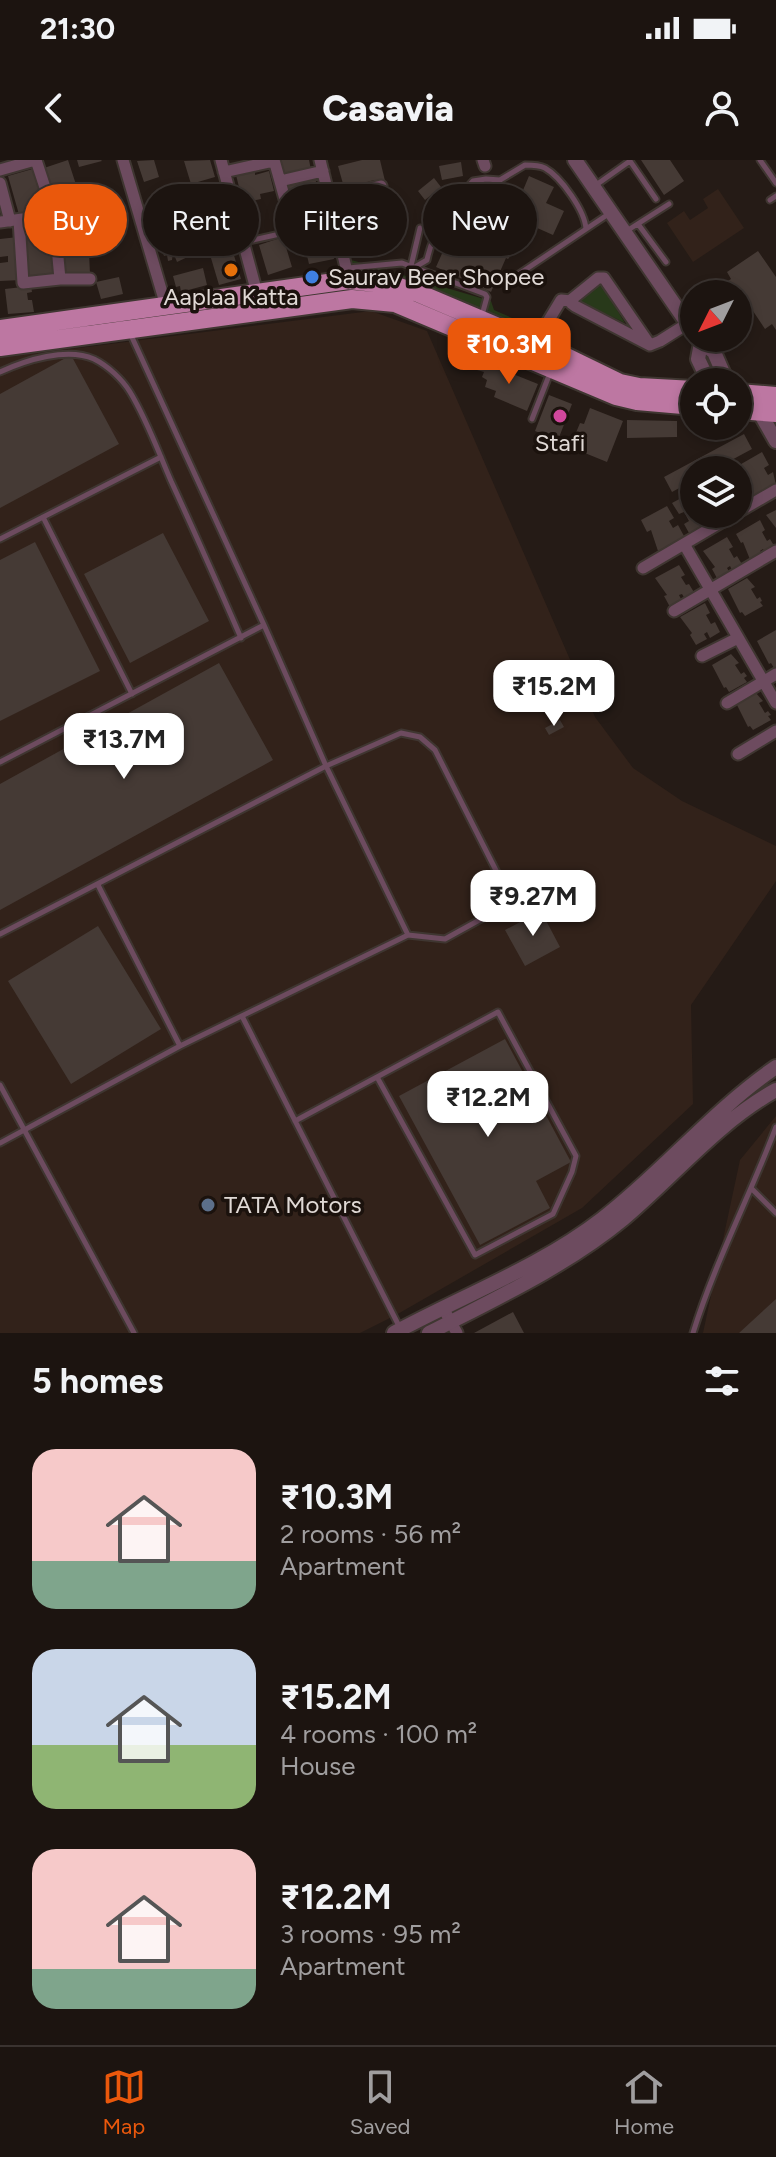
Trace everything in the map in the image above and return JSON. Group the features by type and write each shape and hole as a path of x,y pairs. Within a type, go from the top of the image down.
{"main road":[{"path":"0,329 257,293 348,274 393,285 481,320 620,383 680,389"},
{"path":"0,347 352,299 395,303 616,396 680,405"},
{"path":"752,401 776,396"}],"street":[{"path":"0,170 36,160 44,184"},
{"path":"123,160 166,306"},
{"path":"222,166 274,160 281,184"},
{"path":"575,160 680,313"},
{"path":"280,181 322,166"},
{"path":"0,183 23,283 90,279"},
{"path":"58,256 60,279"},
{"path":"247,256 257,293"},
{"path":"344,256 352,299"},
{"path":"535,343 561,300 572,301 598,278 604,278 650,345"},
{"path":"572,301 575,306 650,345 680,338"},
{"path":"768,413 776,441"},
{"path":"752,504 776,490"},
{"path":"643,568 711,528"},
{"path":"684,544 776,703"},
{"path":"674,611 776,551"},
{"path":"702,656 738,638"},
{"path":"727,703 776,674"},
{"path":"738,754 776,731"},
{"path":"397,1331 532,1262 600,1221 726,1107 776,1067"},
{"path":"429,1333 454,1327 594,1241 742,1112 776,1090"},
{"path":"443,1308 454,1327"}],"lane":[{"path":"760,160 776,183"},
{"path":"593,187 630,161 656,199"},
{"path":"413,266 427,260 430,244 447,213 473,181 500,180 525,165 547,169 560,182 580,209 586,229"},
{"path":"624,232 669,204"},
{"path":"510,280 611,212"},
{"path":"638,224 666,262"},
{"path":"413,266 420,228"},
{"path":"348,274 402,263 413,266 485,294 487,297 481,320"},
{"path":"122,311 326,766 408,935"},
{"path":"0,372 66,354 80,354 105,365 129,391 241,638"},
{"path":"532,419 551,368"},
{"path":"0,539 161,457"},
{"path":"43,517 132,694"},
{"path":"0,762 264,625"},
{"path":"0,934 326,766 401,733 420,737 435,750 512,902 445,939 408,935 180,1046 0,1143"},
{"path":"98,885 180,1046"},
{"path":"295,1121 498,1012 576,1156 553,1214 475,1255 377,1077"},
{"path":"242,1016 397,1331"},
{"path":"0,1085 134,1333"},
{"path":"693,1333 723,1251 776,1127"},
{"path":"752,1189 776,1213"}],"shaded area":[{"path":"718,189 744,228 693,262 667,223 684,211 690,220 708,208 703,199"},
{"name":"TATA Motors","path":"371,311 427,331 595,717 633,768 682,801 776,846 776,881 691,1005 693,1104 582,1208 360,1333 0,1333 0,358"},
{"path":"776,1116 776,1333 703,1333 740,1160"}],"green space":[{"path":"348,259 491,301 494,310 546,333 542,343 351,280"},
{"path":"599,280 625,323 576,300"}],"building":[{"path":"68,160 76,184 46,184 41,169"},
{"path":"77,160 101,160 102,161 79,167"},
{"path":"154,160 159,177 144,182 137,161"},
{"path":"210,160 215,177 191,184 184,161"},
{"path":"275,160 309,160 311,170 279,178"},
{"path":"362,160 380,160 385,181 343,184 338,166"},
{"path":"641,160 670,160 684,181 664,195"},
{"path":"461,162 463,176 442,180 439,166"},
{"path":"36,168 41,184 24,184 24,217 20,218 8,176"},
{"path":"269,171 274,191 260,194 259,199 259,184 238,184 236,175"},
{"path":"529,176 554,187 546,203 564,211 553,235 537,228 537,184 526,184"},
{"path":"315,177 316,184 283,184"},
{"path":"21,233 24,233 24,256 55,256 56,275 24,277"},
{"path":"18,237 21,280 0,281 0,263 8,262 8,256 0,257 0,239"},
{"path":"275,240 275,256 289,256 292,267 268,275 259,245"},
{"path":"758,251 776,277 776,330 772,324 765,329 752,310 752,280 729,280 727,272"},
{"path":"61,256 89,256 90,274 61,275"},
{"path":"175,256 190,256 177,262"},
{"path":"234,256 241,279 219,285 211,258"},
{"path":"307,256 333,256 334,259 309,264"},
{"path":"441,256 510,256 506,258 491,292 436,267"},
{"path":"203,268 207,285 181,292 180,286 176,287 173,276"},
{"path":"119,277 123,294 101,299 96,282"},
{"path":"31,286 32,292 27,293 34,312 8,314 5,289"},
{"path":"71,355 119,444 0,508 0,394"},
{"path":"481,361 538,384 527,411 494,397 496,391 485,387 487,380 482,377 484,372 477,370"},
{"name":"Stafi","path":"549,395 572,404 558,440 535,431"},
{"path":"590,408 623,421 607,462 570,447"},
{"path":"627,420 677,421 677,437 627,438"},
{"path":"733,440 747,440 752,449 739,456 703,456"},
{"path":"762,452 769,465 764,468 768,475 773,472 776,485 753,497 752,495 752,458"},
{"path":"680,468 680,488 672,492 664,477"},
{"path":"680,499 680,514 679,514 672,503"},
{"path":"667,506 674,518 669,521 673,528 678,525 684,536 658,551 651,530 647,532 641,520"},
{"path":"776,510 776,528 766,515"},
{"path":"760,520 765,530 762,532 776,549 766,554 763,549 760,551 763,556 751,562 736,534 752,528"},
{"path":"163,533 209,621 130,663 84,574"},
{"path":"727,537 733,547 729,549 743,566 733,572 730,566 727,568 730,573 718,580 712,569 715,567 703,551"},
{"path":"35,542 100,671 0,721 0,560"},
{"path":"679,565 685,575 681,577 695,594 685,599 682,594 679,595 682,601 670,607 664,596 667,595 655,578"},
{"path":"747,578 755,587 751,589 757,599 760,597 763,606 745,616 740,613 728,589"},
{"path":"705,603 710,613 706,615 711,624 715,622 720,632 710,638 707,632 704,634 707,639 696,645 690,635 692,633 680,617"},
{"path":"776,630 776,667 774,668 757,641"},
{"path":"731,654 739,663 735,665 741,674 744,672 747,676 744,678 747,682 729,692 712,665"},
{"path":"219,663 273,760 0,910 0,784"},
{"path":"755,692 763,701 759,703 765,713 768,711 771,715 768,716 771,720 753,730 748,727 736,703"},
{"path":"560,720 564,727 549,735 545,728"},
{"path":"541,911 560,947 525,966 505,930"},
{"path":"98,926 161,1029 71,1084 8,981"},
{"path":"505,1039 571,1162 536,1181 550,1208 480,1245 399,1096"},
{"path":"776,1299 776,1333 739,1333"},
{"path":"513,1312 524,1333 474,1333"}],"place":[{"name":"Aaplaa Katta","path":"231,270"},
{"name":"Saurav Beer Shopee","path":"312,277"},
{"name":"Stafi","path":"560,416"},
{"name":"TATA Motors","path":"208,1205"}]}
